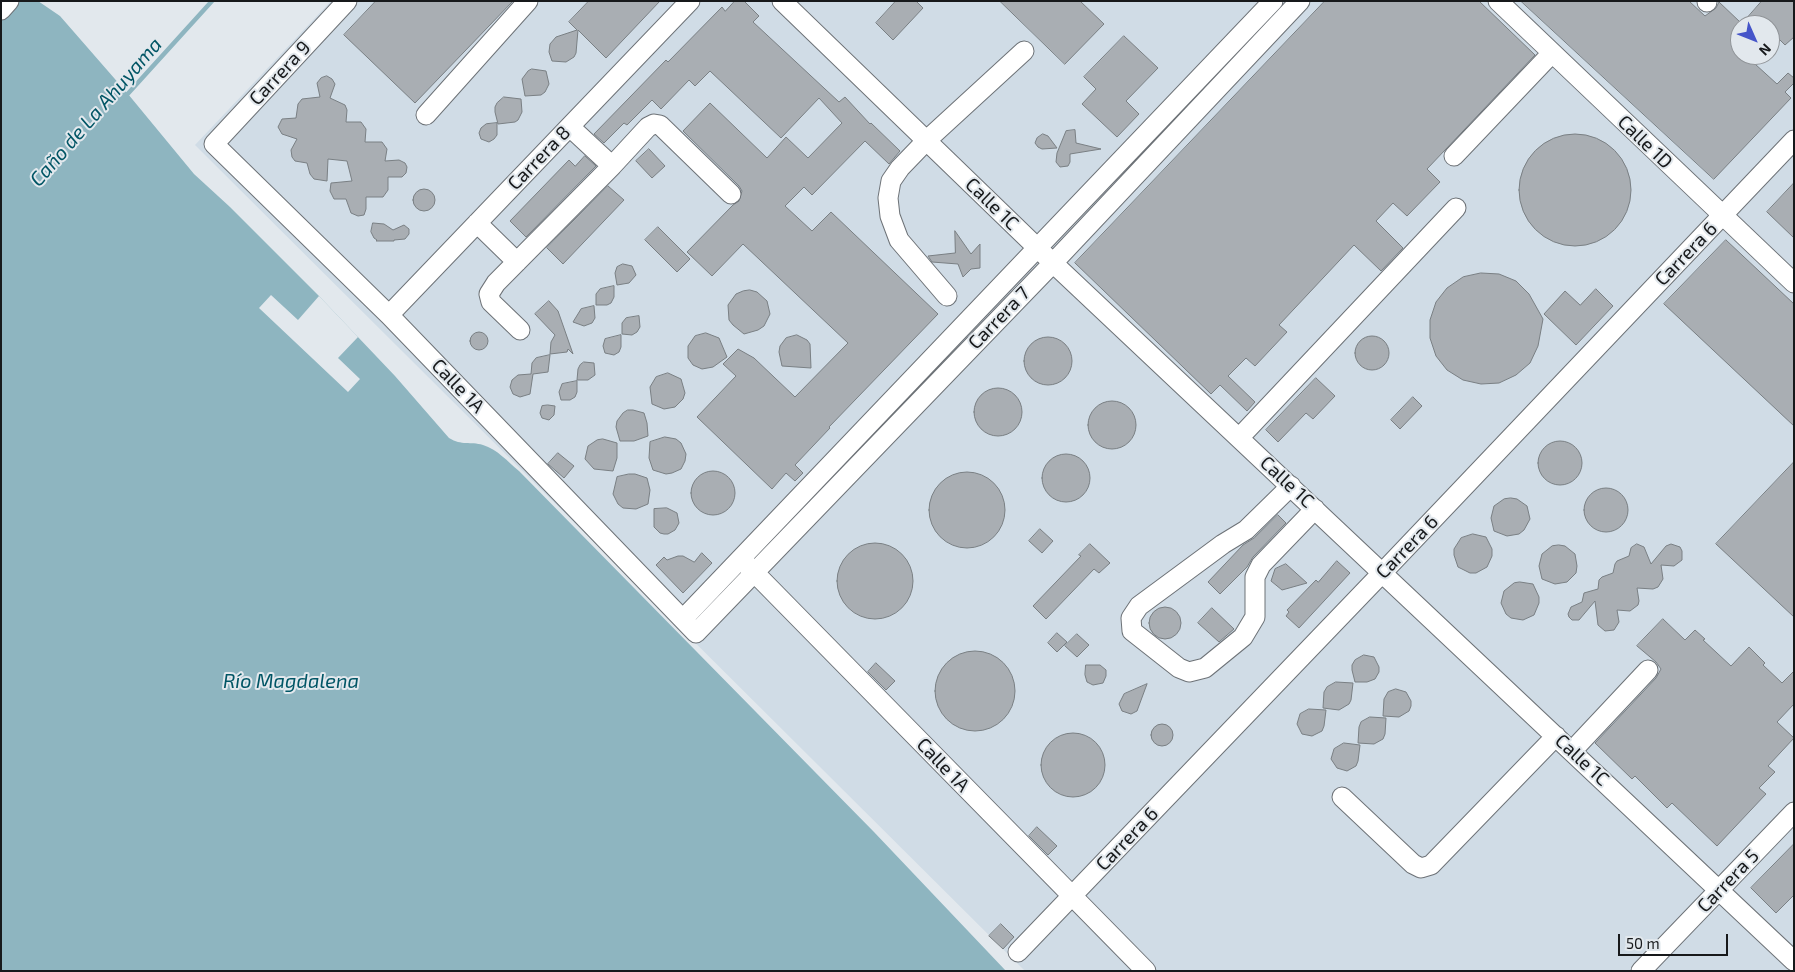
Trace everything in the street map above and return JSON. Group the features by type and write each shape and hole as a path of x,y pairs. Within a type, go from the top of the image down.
{"street":[{"path":"1,10 9,1"},
{"name":"Carrera 9","path":"214,144 347,1"},
{"path":"426,115 528,1"},
{"name":"Carrera 8","path":"389,315 690,1"},
{"name":"Calle 1C","path":"782,1 1053,263 1794,961"},
{"name":"Carrera 7","path":"683,619 1273,1"},
{"name":"Carrera 7","path":"696,633 1053,263 1300,1"},
{"name":"Calle 1D","path":"1498,1 1794,282"},
{"path":"947,296 899,240 890,216 888,198 891,181 900,168 927,140 1024,51"},
{"path":"1454,156 1552,53"},
{"path":"520,330 491,302 489,294 496,283 648,127 654,124 660,125 731,194"},
{"path":"570,127 612,166"},
{"name":"Carrera 6","path":"1018,952 1794,140"},
{"name":"Calle 1A","path":"214,144 389,315 696,633"},
{"path":"1239,438 1456,208"},
{"path":"477,223 517,262"},
{"path":"973,316 988,330"},
{"path":"876,417 890,432"},
{"path":"1291,486 1246,530 1223,544 1138,606 1131,618 1132,631 1179,668 1190,672 1204,668 1243,637 1255,617 1255,577 1261,565 1316,509"},
{"name":"Calle 1A","path":"740,559 1146,971"},
{"path":"1572,751 1648,670"},
{"path":"1342,797 1413,864 1420,868 1431,865 1556,736"},
{"name":"Carrera 5","path":"1641,971 1794,812"}],"shaded area":[{"path":"331,1 1794,1 1794,971 1025,971 195,145"}],"water":[{"name":"Río Magdalena","path":"1,1 38,1 60,16 194,174 230,207 319,296 395,376 449,438 458,442 488,447 519,471 874,832 1006,971 1,971"}],"pier":[{"path":"271,295 298,320 319,296 358,337 338,358 360,379 348,392 259,308"}],"building":[{"path":"376,1 513,1 415,103 344,35"},
{"path":"589,1 660,1 606,58 578,30 574,57 566,62 552,61 549,52 550,44 556,37 577,30 569,22"},
{"path":"735,1 744,1 759,16 753,22 839,102 845,97 870,124 900,151 889,164 865,141 812,195 804,187 785,206 812,231 831,212 938,314 795,465 803,473 795,481 786,473 772,489 697,417 736,376 723,364 738,349 754,358 795,397 848,343 743,244 712,276 687,252 739,201 742,191 683,131 710,103 767,158 786,137 808,158 842,123 819,98 781,138 710,71 695,86 689,80 661,109 652,100 627,125 624,123 604,143 594,134 666,60 668,62 722,7 725,11"},
{"path":"896,1 916,1 923,8 893,40 876,23"},
{"path":"1000,1 1080,1 1104,24 1065,64"},
{"path":"1325,1 1479,1 1535,55 1427,169 1440,182 1407,216 1393,203 1376,221 1403,248 1381,271 1354,245 1279,325 1287,332 1255,366 1246,358 1228,376 1255,402 1247,411 1220,385 1211,394 1075,263"},
{"path":"1521,1 1689,1 1705,16 1716,8 1719,2 1733,15 1730,15 1730,65 1756,65 1777,84 1788,73 1794,78 1794,83 1785,92 1791,98 1714,179"},
{"path":"1762,1 1794,1 1794,37 1785,45 1780,40 1780,15 1750,15"},
{"path":"1124,36 1158,68 1126,101 1139,114 1117,137 1082,104 1096,89 1084,77"},
{"path":"532,69 546,71 549,84 541,95 525,96 522,79"},
{"path":"327,76 335,84 330,98 345,105 347,110 346,122 361,122 366,129 365,142 382,142 387,149 385,161 399,160 405,163 407,167 406,173 402,177 388,177 388,190 383,197 366,197 364,215 358,216 351,213 346,199 334,199 330,191 331,183 352,181 347,161 328,159 327,181 314,179 310,174 307,163 295,161 292,157 291,150 297,139 282,134 278,127 282,119 296,118 298,104 302,99 320,97 317,83 321,78"},
{"path":"504,97 521,99 522,112 515,122 498,124 495,107"},
{"path":"497,123 497,135 494,139 489,142 481,139 479,133 481,128 486,124"},
{"path":"1075,130 1076,143 1101,149 1070,154 1068,166 1060,167 1056,162 1057,153 1066,131"},
{"path":"1043,134 1048,136 1057,148 1042,149 1038,147 1035,143 1037,138"},
{"path":"1575,134 1586,135 1596,139 1614,151 1626,169 1630,179 1630,201 1626,211 1614,229 1596,241 1586,245 1575,246 1564,245 1554,241 1536,229 1524,211 1520,201 1519,190 1520,179 1524,169 1536,151 1554,139 1564,135"},
{"path":"649,149 665,166 652,178 636,161"},
{"path":"585,156 596,166 526,237 510,221 569,160 575,166"},
{"path":"1794,183 1794,238 1767,212"},
{"path":"608,186 624,200 563,264 547,248"},
{"path":"424,189 432,192 435,200 432,208 424,211 416,208 413,200 416,192"},
{"path":"373,223 384,224 393,230 404,225 409,229 409,234 405,239 376,241 371,232"},
{"path":"658,227 690,259 677,272 645,240"},
{"path":"955,231 971,254 980,244 980,268 971,269 963,277 958,264 932,262 928,256 955,253"},
{"path":"1726,240 1794,304 1794,426 1664,304"},
{"path":"623,264 632,266 636,275 629,283 617,285 615,273 617,267"},
{"path":"1481,273 1499,274 1516,281 1529,294 1543,319 1538,346 1530,363 1516,375 1499,383 1481,384 1463,380 1447,370 1436,356 1430,338 1430,320 1436,302 1447,288 1463,277"},
{"path":"614,286 614,297 611,303 596,305 596,294 600,289"},
{"path":"1596,289 1613,306 1576,345 1544,314 1565,291 1580,305"},
{"path":"750,290 757,292 767,301 770,314 764,326 744,334 729,320 728,305 736,294"},
{"path":"549,301 558,311 573,354 568,349 567,352 550,354 551,342 555,335 535,314"},
{"path":"594,306 595,318 592,323 584,326 573,322 581,309"},
{"path":"639,316 640,327 637,332 632,335 622,334 622,323 626,318"},
{"path":"479,332 485,335 488,341 485,347 479,350 473,347 470,341 473,335"},
{"path":"706,333 719,338 727,357 713,367 702,369 693,365 688,358 688,346 695,336"},
{"path":"621,335 619,352 614,355 605,353 603,346 605,339"},
{"path":"797,335 807,340 810,344 811,368 782,366 779,352 780,346 786,338"},
{"path":"1372,336 1379,337 1384,341 1388,346 1388,360 1384,365 1379,369 1372,370 1365,369 1360,365 1356,360 1355,353 1356,346 1360,341 1365,337"},
{"path":"1043,337 1053,337 1065,344 1072,356 1072,366 1065,378 1053,385 1043,385 1035,381 1028,374 1024,366 1024,356 1028,348 1035,341"},
{"path":"550,355 548,372 533,374 530,394 520,397 513,394 510,387 512,380 518,375 531,374 532,363 536,358"},
{"path":"584,362 594,363 595,375 588,380 577,380 578,369"},
{"path":"668,373 681,379 685,393 683,399 675,407 664,409 652,404 650,387 656,377"},
{"path":"1316,378 1335,396 1313,419 1306,413 1278,442 1266,430"},
{"path":"577,381 575,397 570,400 561,400 559,392 562,384"},
{"path":"993,388 1003,388 1012,392 1018,398 1022,412 1018,426 1012,432 1003,436 993,436 984,432 978,426 974,417 974,407 978,398 984,392"},
{"path":"1413,397 1422,406 1400,429 1391,420"},
{"path":"1107,401 1117,401 1129,408 1136,420 1136,430 1129,442 1117,449 1107,449 1099,445 1092,438 1088,430 1088,420 1092,412 1099,405"},
{"path":"542,406 555,406 554,415 549,420 542,418 540,413"},
{"path":"628,410 644,413 648,436 634,441 620,441 616,427 617,421"},
{"path":"665,437 676,439 681,443 686,454 681,469 666,474 653,470 649,458 650,442"},
{"path":"603,439 617,443 617,458 613,471 594,469 585,459 588,446 597,440"},
{"path":"1560,441 1572,445 1578,451 1582,463 1578,475 1572,481 1560,485 1548,481 1542,475 1538,463 1542,451 1548,445"},
{"path":"558,453 574,466 564,478 548,464"},
{"path":"1061,454 1071,454 1080,458 1086,464 1090,478 1086,492 1080,498 1071,502 1061,502 1052,498 1046,492 1042,483 1042,473 1046,464 1052,458"},
{"path":"1794,462 1794,617 1716,544"},
{"path":"713,471 725,475 731,481 735,493 731,505 725,511 713,515 701,511 695,505 691,493 695,481 701,475"},
{"path":"967,472 981,475 994,483 1002,496 1005,510 1002,524 994,537 981,545 967,548 953,545 940,537 932,524 929,510 932,496 940,483 953,475"},
{"path":"629,474 647,478 650,490 648,504 636,509 623,508 618,504 613,494 617,477"},
{"path":"1606,488 1618,492 1624,498 1628,510 1624,522 1618,528 1606,532 1594,528 1588,522 1584,510 1588,498 1594,492"},
{"path":"1504,499 1517,499 1527,506 1530,519 1524,530 1519,534 1507,536 1494,531 1491,518 1494,506"},
{"path":"667,508 677,513 679,523 675,530 664,534 654,527 654,509"},
{"path":"1278,515 1286,523 1220,594 1208,582 1243,545 1254,538"},
{"path":"1040,529 1053,541 1042,553 1029,541"},
{"path":"1473,534 1486,537 1492,549 1492,556 1487,567 1476,573 1470,573 1458,567 1454,549 1461,538"},
{"path":"875,543 889,546 902,554 910,567 913,581 910,595 902,608 889,616 875,619 861,616 848,608 840,595 837,581 840,567 848,554 861,546"},
{"path":"1090,544 1110,563 1099,573 1094,569 1046,619 1033,606"},
{"path":"1637,544 1644,547 1651,564 1666,546 1671,544 1680,547 1682,560 1674,566 1661,565 1663,579 1658,587 1653,589 1637,588 1638,605 1630,611 1617,610 1619,622 1614,630 1605,631 1598,625 1595,601 1579,620 1572,620 1568,614 1571,607 1582,602 1584,593 1598,589 1599,580 1613,573 1617,561 1629,556 1631,548"},
{"path":"1552,546 1565,546 1575,554 1577,566 1576,573 1567,582 1555,584 1542,579 1539,566 1542,554"},
{"path":"702,553 712,563 683,593 656,565 664,557 667,560 683,556 694,562"},
{"path":"1337,561 1350,573 1299,628 1286,616 1289,612 1287,610 1316,580 1318,582"},
{"path":"1286,564 1307,583 1282,590 1271,581 1275,569"},
{"path":"1514,583 1533,584 1539,597 1539,603 1534,615 1523,620 1511,618 1506,614 1501,603 1504,591"},
{"path":"1165,607 1171,608 1176,612 1180,617 1180,629 1176,634 1171,638 1165,639 1159,638 1154,634 1150,629 1149,623 1150,617 1154,612 1159,608"},
{"path":"1212,608 1234,629 1219,642 1198,623"},
{"path":"1663,619 1685,640 1695,630 1731,666 1749,647 1765,663 1763,665 1782,683 1794,671 1794,704 1777,722 1794,738 1768,766 1775,772 1759,788 1766,794 1717,846 1672,803 1667,808 1635,776 1632,779 1595,743 1656,678 1661,669 1656,662 1637,646"},
{"path":"1057,633 1067,642 1057,652 1048,643"},
{"path":"1077,634 1089,645 1077,657 1065,646"},
{"path":"975,651 990,654 1003,663 1012,676 1015,691 1012,706 1003,719 990,728 975,731 960,728 947,719 938,706 935,691 938,676 947,663 960,654"},
{"path":"1364,655 1374,657 1379,667 1379,672 1375,679 1367,682 1355,682 1352,665 1355,660"},
{"path":"876,663 895,681 886,690 868,672"},
{"path":"1086,665 1100,665 1106,670 1103,683 1093,685 1087,682 1085,675"},
{"path":"1336,682 1353,683 1349,704 1339,710 1323,708 1324,692 1327,687"},
{"path":"1147,684 1137,711 1131,714 1122,711 1119,704 1124,694"},
{"path":"1396,689 1406,692 1411,701 1409,711 1399,717 1383,716 1384,699 1388,692"},
{"path":"1309,709 1326,710 1322,731 1312,736 1302,734 1297,724 1300,714"},
{"path":"1370,717 1386,718 1383,739 1374,744 1358,743 1361,722"},
{"path":"1162,724 1170,727 1173,735 1170,743 1162,746 1154,743 1151,735 1154,727"},
{"path":"1067,733 1079,733 1096,742 1103,753 1105,765 1103,777 1096,788 1079,797 1067,797 1055,792 1046,783 1041,771 1041,759 1046,747 1055,738"},
{"path":"1344,743 1360,745 1356,766 1347,771 1337,768 1331,759 1334,749"},
{"path":"1037,827 1057,846 1048,855 1029,836"},
{"path":"1794,844 1794,895 1776,913 1751,888"},
{"path":"1001,924 1014,937 1003,949 989,936"}],"waterway":[{"name":"Caño de La Ahuyama","path":"124,98 212,1"}]}
